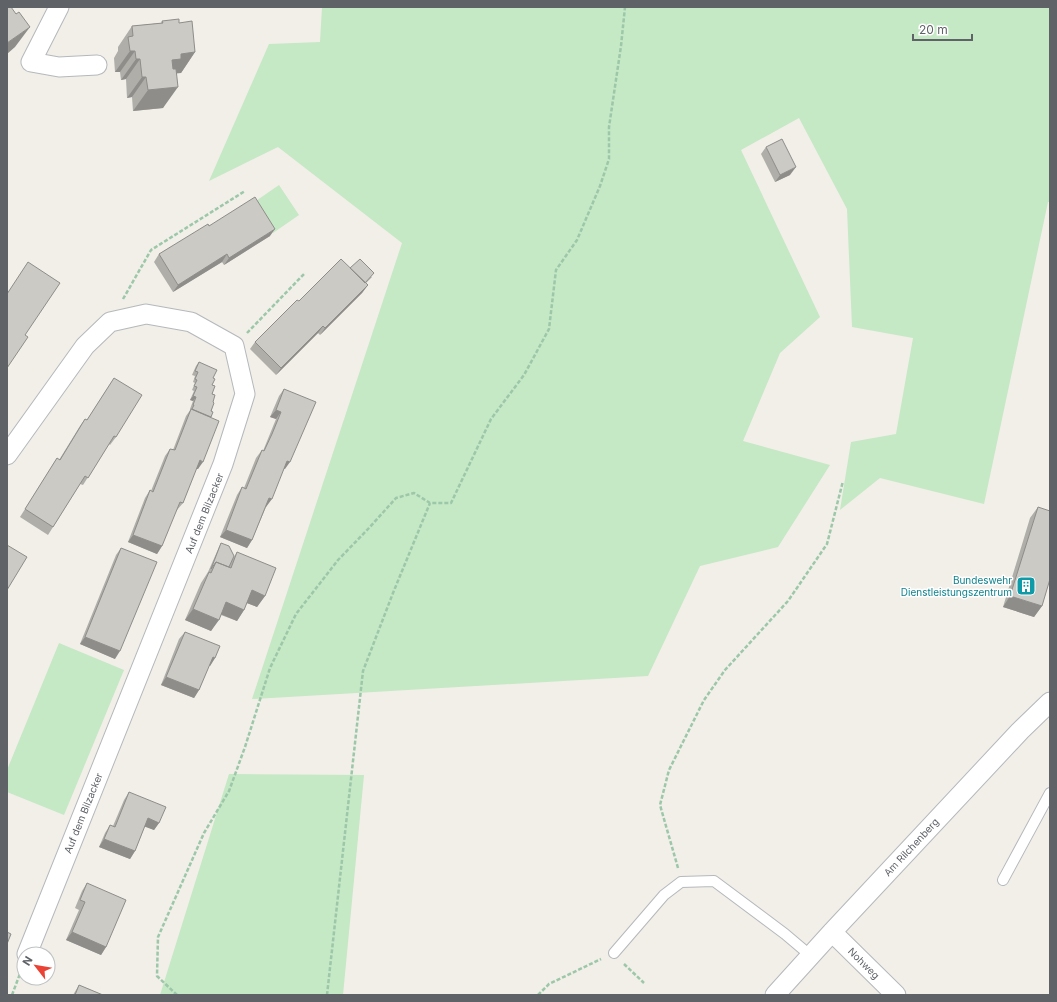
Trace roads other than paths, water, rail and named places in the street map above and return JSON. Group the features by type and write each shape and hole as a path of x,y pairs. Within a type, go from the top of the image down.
{"street":[{"path":"59,7 31,62 59,67 97,65"},
{"name":"Auf dem Bilzacker","path":"7,455 85,346 110,322 146,314 191,322 234,346 245,394 223,464 30,946"},
{"name":"Am Rilchenberg","path":"775,995 1020,731 1050,702"},
{"name":"Nohweg","path":"832,932 896,995"}],"lane":[{"path":"1003,880 1050,793"},
{"path":"614,953 664,895 682,882 714,881 785,934 811,956"}],"place":[{"name":"Bundeswehr Dienstleistungszentrum","path":"1026,586"}]}
